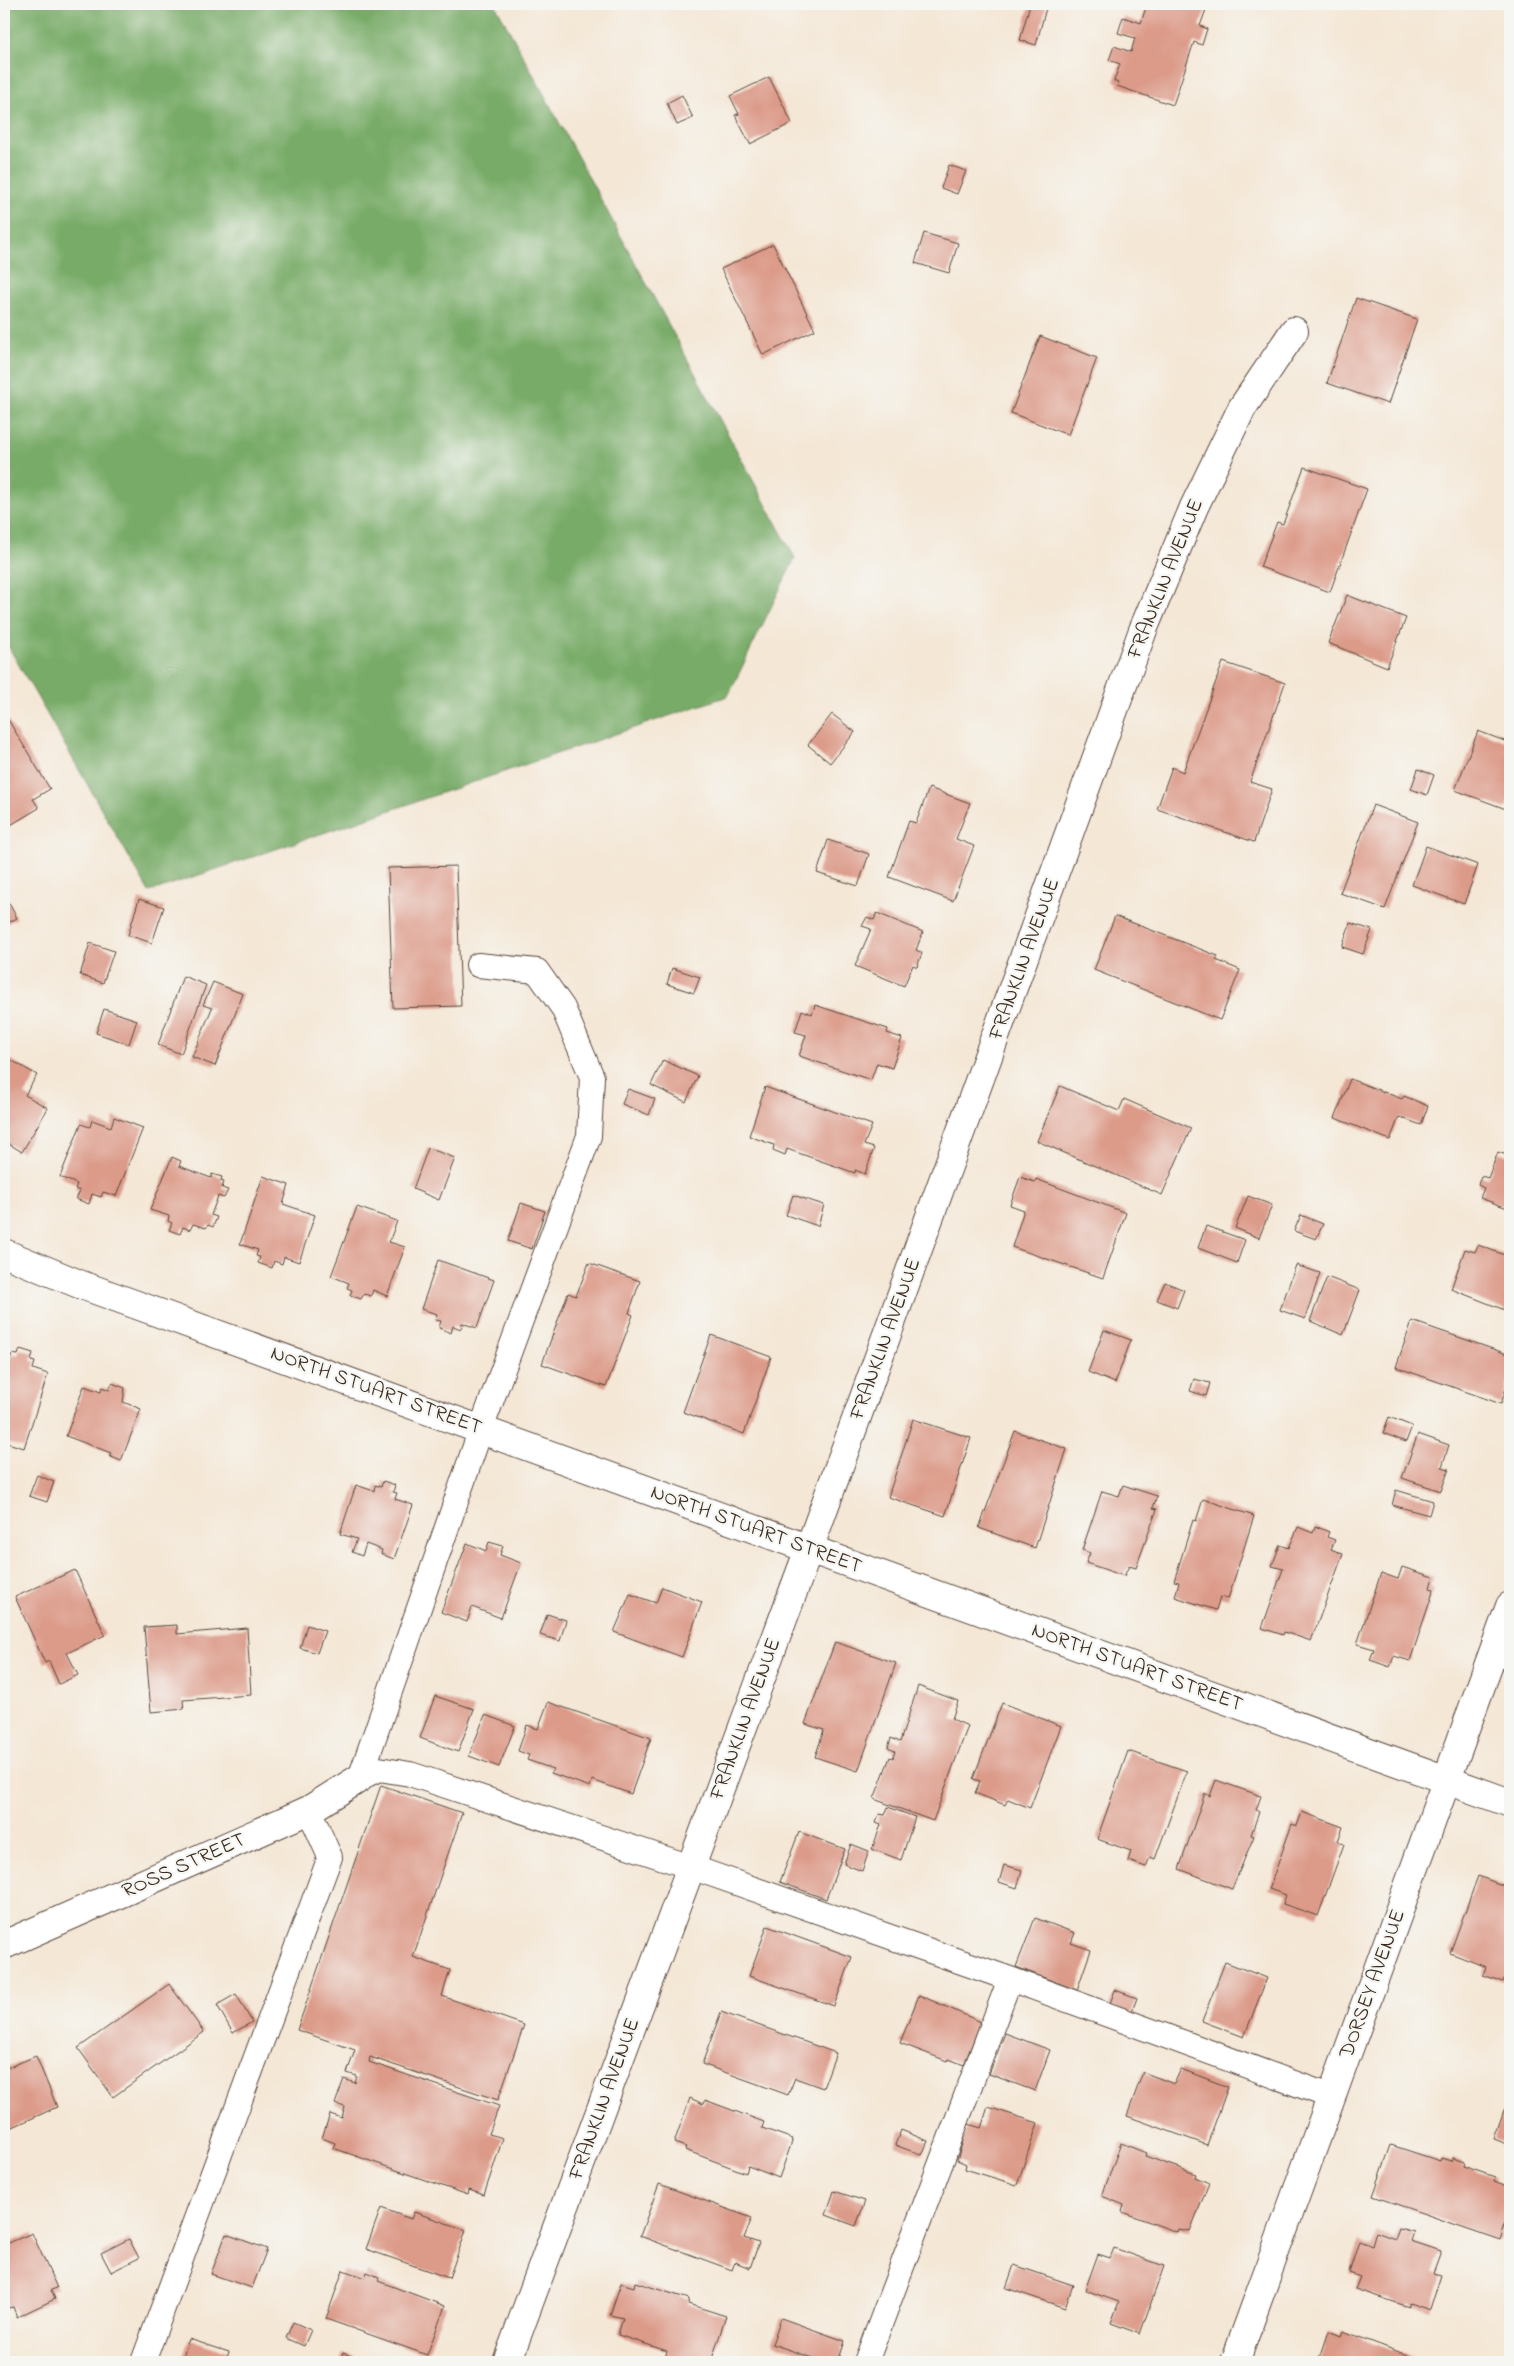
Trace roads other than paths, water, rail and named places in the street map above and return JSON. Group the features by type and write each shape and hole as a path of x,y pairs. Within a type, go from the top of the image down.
{"street":[{"name":"FRANKLIN AVENUE","path":"508,2362 809,1549 1143,630 1194,506 1242,408 1294,331"},
{"name":"NORTH STUART STREET","path":"4,1253 79,1284 1510,1803"},
{"name":"DORSEY AVENUE","path":"1235,2362 1448,1781 1510,1606"},
{"name":"ROSS STREET","path":"4,1945 309,1810 360,1778"}],"lane":[{"path":"360,1778 481,1429 589,1136 592,1077 563,1008 538,972 478,966"},
{"path":"360,1778 379,1769 410,1774 691,1867 1010,1979 1332,2097"},
{"path":"143,2362 330,1857 309,1810"},
{"path":"866,2362 1010,1979"}]}
